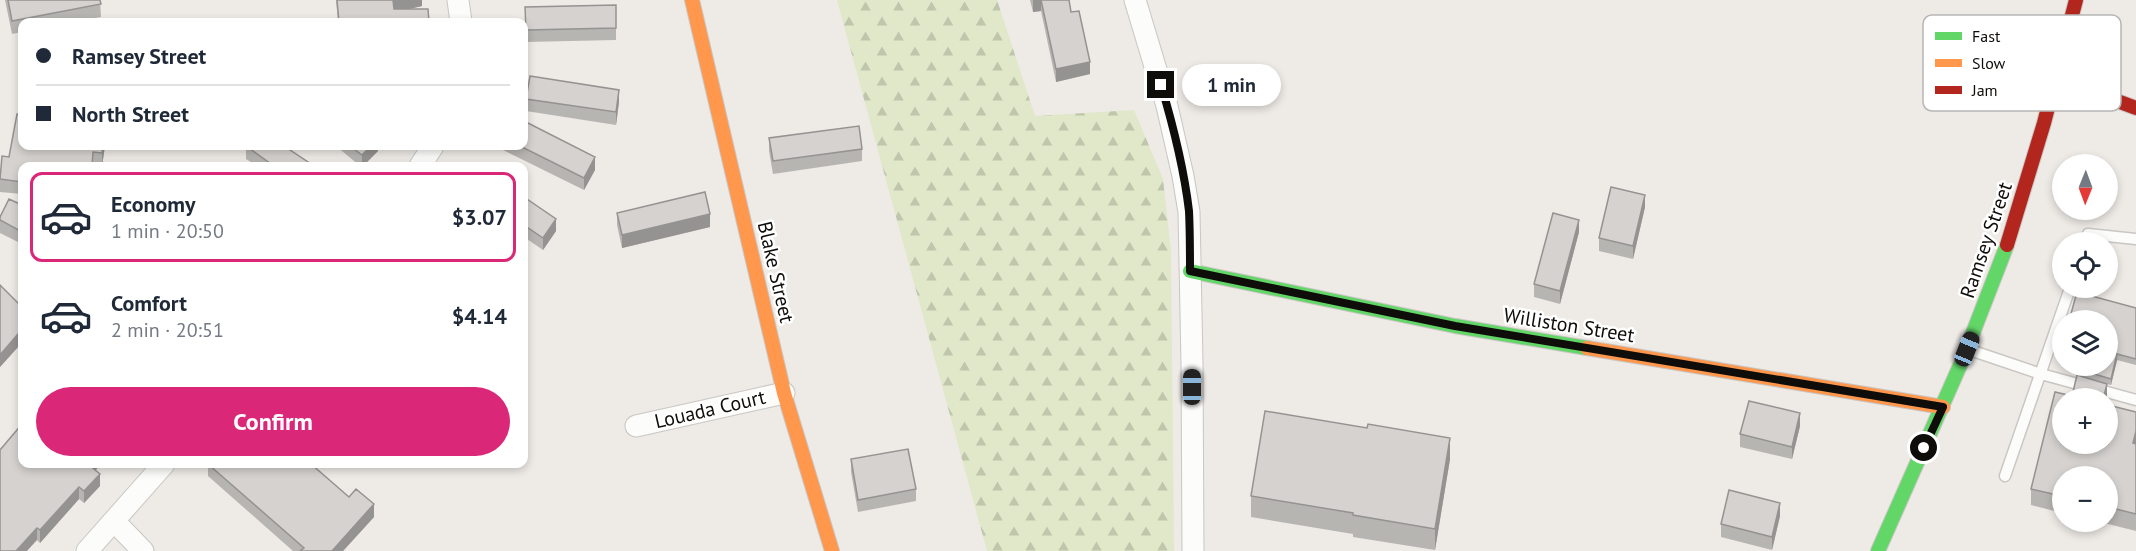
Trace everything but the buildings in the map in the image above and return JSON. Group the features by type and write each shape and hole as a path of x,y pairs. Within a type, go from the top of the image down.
{"street":[{"path":"458,0 462,18"},
{"name":"Blake Street","path":"692,0 784,393 832,551"},
{"path":"1135,0 1167,106 1189,212 1193,551"},
{"name":"Ramsey Street","path":"2073,15 2076,0"},
{"path":"2121,102 2136,108"},
{"name":"Ramsey Street","path":"1878,551 1967,349 2006,246 2048,111"},
{"name":"Williston Street","path":"1190,271 1455,326 1943,407"},
{"name":"Louada Court","path":"636,426 784,393"},
{"path":"87,551 160,468"},
{"path":"114,521 143,551"}],"lane":[{"path":"2118,237 2136,239"},
{"path":"2005,476 2067,298"},
{"path":"1967,349 2042,374 2136,400"}],"green space":[{"path":"837,0 997,0 1035,116 1134,110 1163,179 1171,251 1174,551 987,551"}],"traffic: fast":[{"path":"1878,551 1962,361 2007,245"},
{"path":"1190,271 1455,326 1587,348"}],"traffic: slow":[{"path":"692,0 784,393 832,551"},
{"path":"1587,348 1943,407"}],"traffic: jam":[{"path":"2072,15 2076,0"},
{"path":"2121,102 2136,108"},
{"path":"2007,245 2047,111"}],"route":[{"path":"1161,85 1183,176 1189,212 1190,271 1455,326 1943,407 1924,448"}]}
